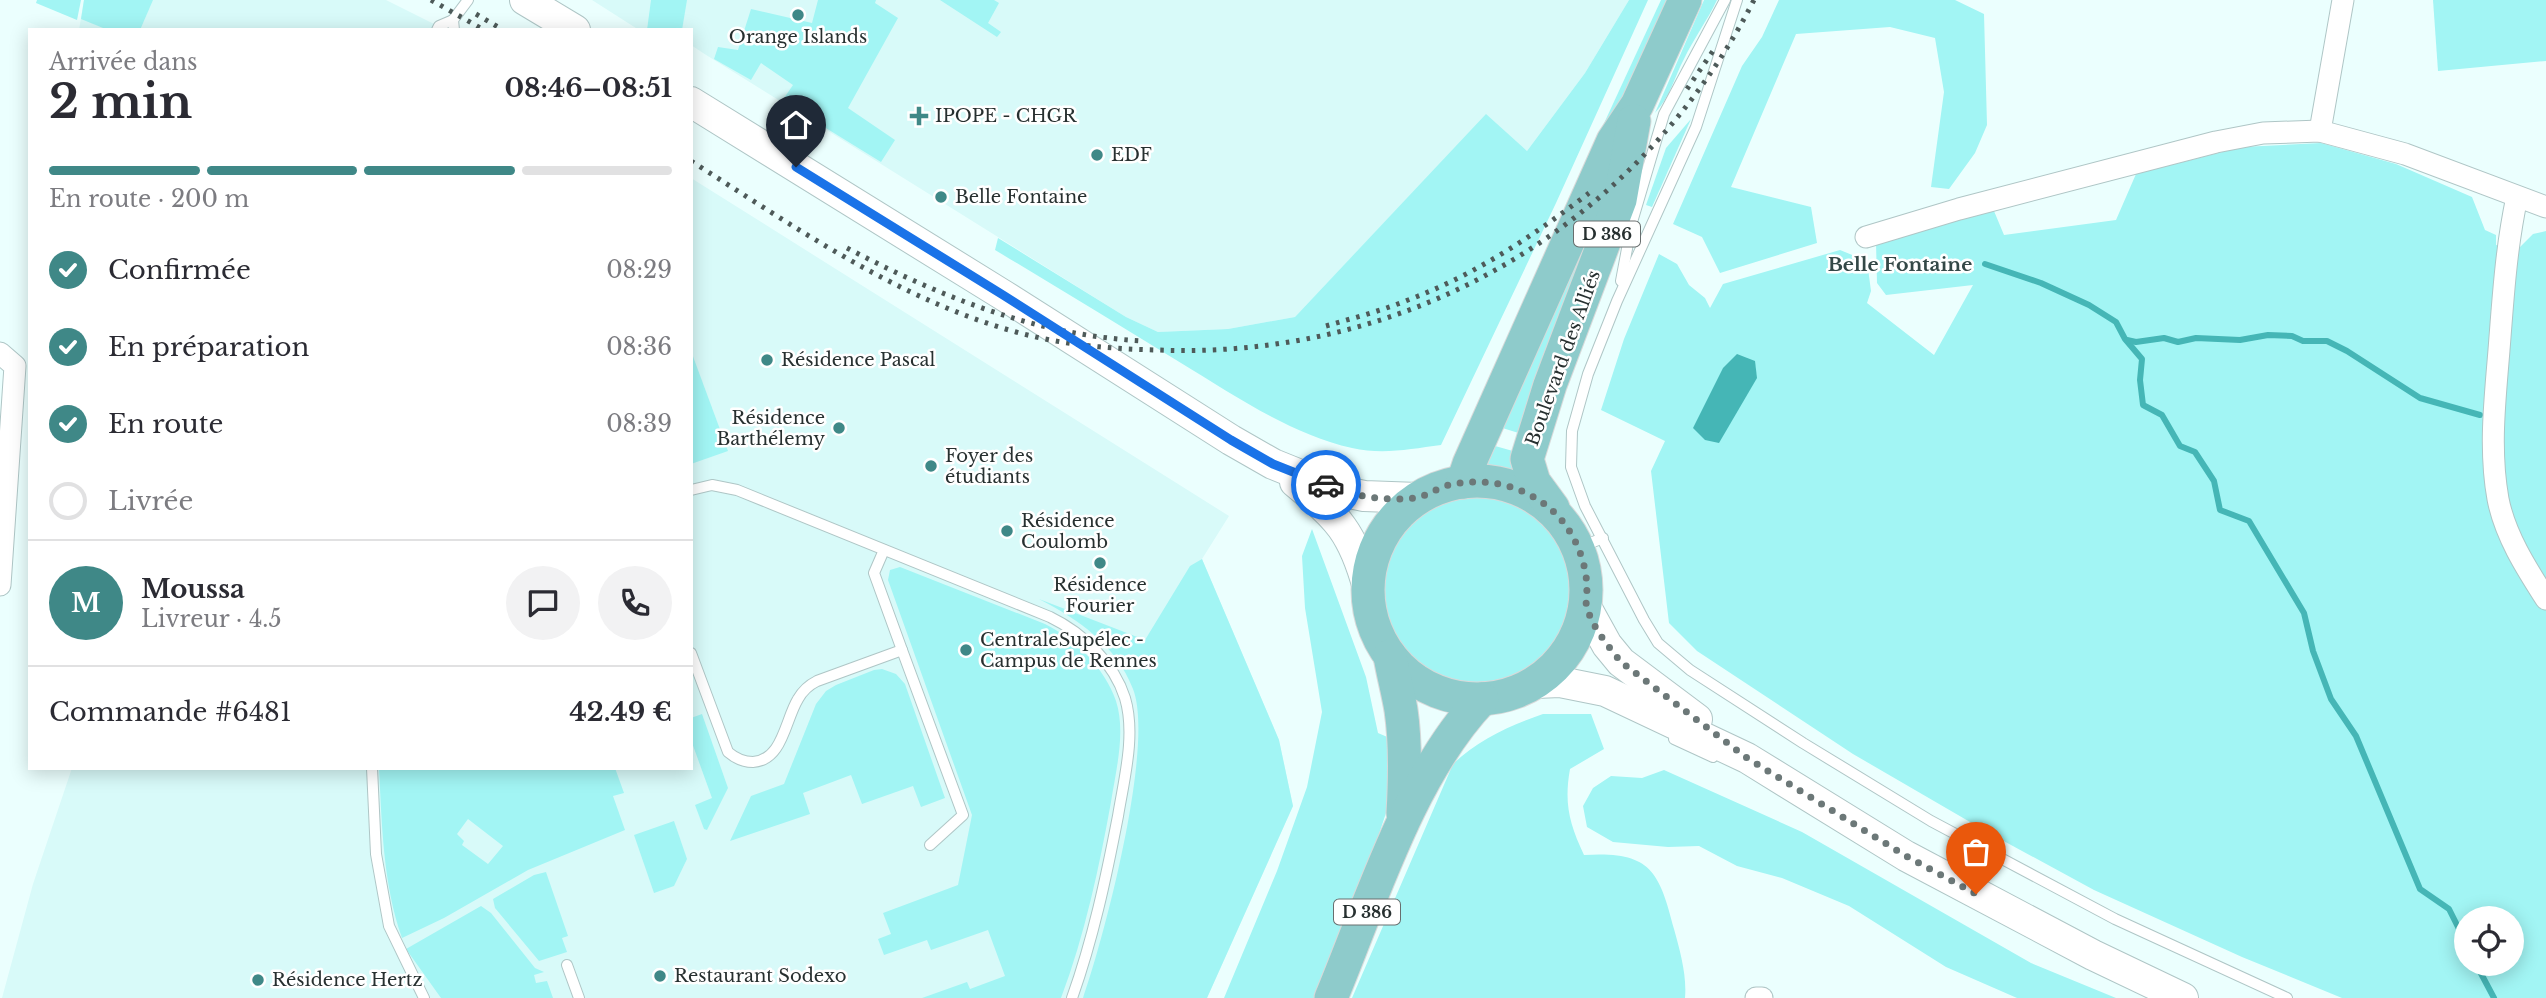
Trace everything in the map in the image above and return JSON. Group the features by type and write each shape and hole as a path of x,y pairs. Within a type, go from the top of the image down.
{"main road":[{"path":"525,0 572,28"},
{"name":"Boulevard des Alliés","path":"1463,482 1590,189 1613,141 1637,105 1685,0"},
{"path":"693,103 1273,464 1340,491 1364,496 1418,498"},
{"name":"Boulevard des Alliés","path":"1581,536 1534,482 1527,459 1550,385 1620,200 1637,105"},
{"path":"1273,464 1332,513 1353,545 1368,587 1373,624 1390,656 1405,672 1422,684 1440,693 1461,698 1482,699 1519,692 1551,672 1569,650 1586,607 1581,536 1547,506 1528,494 1508,485 1486,481 1463,482 1432,490 1418,498 1392,522 1382,537 1370,570 1368,587"},
{"path":"1586,607 1607,645 1621,662 1747,758 1906,856 2093,955 2183,998"},
{"path":"1390,656 1401,709 1404,740 1402,826"},
{"path":"1536,683 1560,682 1605,691 1747,758"},
{"path":"1402,826 1441,752 1482,699"},
{"name":"D 386","path":"1331,998 1402,826"}],"street":[{"path":"2320,131 2343,0"},
{"path":"1866,237 1959,209 2216,142 2263,133 2320,131 2405,154 2546,207"},
{"path":"2517,197 2508,241 2494,415 2493,461 2498,501 2510,535 2527,570 2546,599"},
{"path":"0,353 15,366 0,585"},
{"path":"1756,998 1762,998"}],"lane":[{"path":"454,25 468,0"},
{"path":"1618,299 1632,222 1664,114 1725,0"},
{"path":"1737,0 1696,127 1618,299 1588,374 1572,431 1569,453 1571,467 1585,506 1581,536 1658,643 1690,670 1931,821 2115,919 2287,998"},
{"path":"693,490 712,485 726,486 1059,621 1079,635 1099,655 1123,692 1128,711 1129,734 1123,789 1099,909 1072,998"},
{"path":"884,550 874,573 963,815 930,845"},
{"path":"693,658 728,752 748,762 761,761 777,748 797,699 810,685 902,650"},
{"path":"1536,683 1574,692 1600,702"},
{"path":"1660,733 1714,757 1747,758"},
{"path":"372,770 376,854 389,926 424,998"},
{"path":"567,965 579,998"}],"shaded area":[{"path":"37,0 81,0 77,20 36,3"},
{"path":"84,0 386,0 442,28 79,28"},
{"path":"84,0 153,0 141,28 103,28 81,19"},
{"path":"592,0 1629,0 1585,73 1527,151 1486,115 1295,317 1228,329 1158,332 1126,317 703,53 693,46 693,28 636,28"},
{"path":"651,0 687,0 682,28 647,28"},
{"path":"818,0 876,0 875,3 898,18 848,108 895,140 881,162 782,101 793,85 761,63 751,80 714,59 718,47 738,50 751,9 812,23"},
{"path":"940,0 994,0 999,3 988,23 1001,32 997,37"},
{"path":"1629,0 1648,0 1556,203 1441,445 1375,451 1329,442 1307,433 1242,400 995,250 998,238 1126,317 1158,332 1228,329 1295,317 1486,114 1527,151 1585,73"},
{"path":"1661,0 1671,0 1589,181 1569,199"},
{"path":"1704,0 1717,0 1688,51 1668,94 1655,113"},
{"path":"1779,0 1955,0 1984,14 1987,125 1975,153 1949,189 1931,187 1944,92 1935,38 1890,27 1796,34 1731,187 1811,207 1817,243 1720,273 1702,237 1673,224 1742,66 1762,37"},
{"path":"2433,0 2546,0 2546,61 2438,71"},
{"path":"1691,119 1652,207 1646,205 1666,148"},
{"path":"2321,143 2396,164 2472,197 2485,230 2496,235 2496,245 2518,249 2533,234 2546,231 2546,998 2342,998 2242,957 2094,890 1853,754 1697,651 1669,623 1651,471 1665,441 1601,410 1624,339 1659,254 1677,264 1689,285 1705,298 1710,308 1723,284 1840,250 1867,261 1871,291 1867,303 1934,355 1973,285 1886,295 1877,283 1876,242 1994,211 2004,235 2116,220 2136,174 2242,147"},
{"name":"CentraleSupélec - Campus de Rennes","path":"693,179 1229,516 1202,559 1279,740 1293,806 1207,998 2,998 33,884 71,770 693,770"},
{"path":"1598,214 1525,435 1496,426"},
{"path":"1737,354 1755,361 1757,378 1719,443 1705,440 1693,428 1723,368"},
{"path":"693,356 728,451 693,463"},
{"path":"1488,444 1520,453 1513,473 1477,467"},
{"path":"1478,496 1514,503 1544,524 1565,554 1572,590 1565,626 1544,656 1514,677 1478,684 1442,677 1412,656 1391,626 1384,590 1391,554 1412,524 1442,503"},
{"path":"1312,529 1366,677 1378,733 1392,739 1390,801 1315,998 1224,998 1277,871 1307,787 1322,712 1305,608 1302,556"},
{"path":"1202,559 1279,740 1293,806 1207,998 1083,998 1103,932 1124,842 1137,752 1138,716 1133,689 1117,659 1082,625 1039,599 1145,640 1190,566"},
{"path":"900,567 1056,630 1078,646 1097,666 1116,701 1120,738 1102,851 1091,901 1061,998 922,998 967,982 970,989 1005,976 988,930 931,950 927,940 884,955 878,939 891,934 883,913 958,885 972,815 888,580 890,570"},
{"path":"882,669 896,674 905,684 945,798 921,807 913,786 862,804 851,775 803,793 810,814 730,841 751,796 784,784 816,704 826,691"},
{"path":"702,714 728,788 707,830 704,829 695,805 712,798 693,746 693,717"},
{"path":"1543,714 1591,714 1604,749 1570,769 1568,803 1575,833 1584,855 1624,857 1638,861 1648,868 1656,879 1669,909 1681,954 1685,998 1352,998 1453,764 1495,734"},
{"path":"379,770 616,770 624,793 613,796 625,830 528,870 444,918 402,938 387,876","holes":["468,819 503,846 488,864 462,845 464,841 457,834"]},
{"path":"1664,770 1802,832 2031,963 2116,998 2017,998 1946,967 1849,906 1782,878 1737,866 1699,846 1668,847 1613,842 1587,827 1583,806 1593,788 1611,776 1642,778"},
{"path":"674,821 687,859 674,886 654,893 634,835"},
{"path":"546,872 568,936 562,938 567,952 539,961 495,908 493,899 534,875"},
{"path":"481,906 491,913 535,968 544,972 534,975 536,983 547,981 553,998 441,998 406,949"}],"waterway":[{"path":"1985,264 2041,283 2089,305 2116,322 2125,339 2142,359 2140,380 2143,405 2162,415 2180,446 2195,452 2214,481 2220,510 2249,521 2304,613 2313,651 2331,699 2356,736 2420,889 2449,909 2454,919"},
{"path":"2127,340 2240,340 2268,335 2292,336 2303,341 2327,341 2420,398 2480,415"},
{"path":"2482,976 2494,998"}],"railway":[{"path":"431,0 480,28"},
{"path":"693,162 848,259 930,301 972,318 1016,332 1087,346 1158,350 1251,347 1341,331 1427,303 1507,263 1581,212 1648,151 1706,80 1754,0"},
{"path":"476,14 500,28"},
{"path":"1687,89 1715,48"},
{"path":"1326,326 1398,304 1457,279 1525,239 1589,193"},
{"path":"847,248 954,298 991,311 1066,331 1145,341"}],"way so far":[{"path":"1326,485 1340,491 1388,499 1418,498 1447,485 1486,481 1508,485 1528,494 1547,506 1573,537 1585,570 1586,607 1607,645 1621,662 1747,758 1906,856 1976,894"}],"place":[{"name":"Orange Islands","path":"798,15"},
{"name":"IPOPE - CHGR","path":"919,116"},
{"name":"EDF","path":"1097,155"},
{"name":"Belle Fontaine","path":"941,197"},
{"name":"Résidence Pascal","path":"767,360"},
{"name":"Résidence Barthélemy","path":"839,428"},
{"name":"Foyer des étudiants","path":"931,466"},
{"name":"Résidence Coulomb","path":"1007,531"},
{"name":"Résidence Fourier","path":"1100,563"},
{"name":"CentraleSupélec - Campus de Rennes","path":"966,650"},
{"name":"Restaurant Sodexo","path":"660,976"},
{"name":"Résidence Hertz","path":"258,980"}],"district":[{"name":"Belle Fontaine","path":"1900,264"}],"route":[{"path":"796,167 1231,440 1273,464 1326,485"}]}
